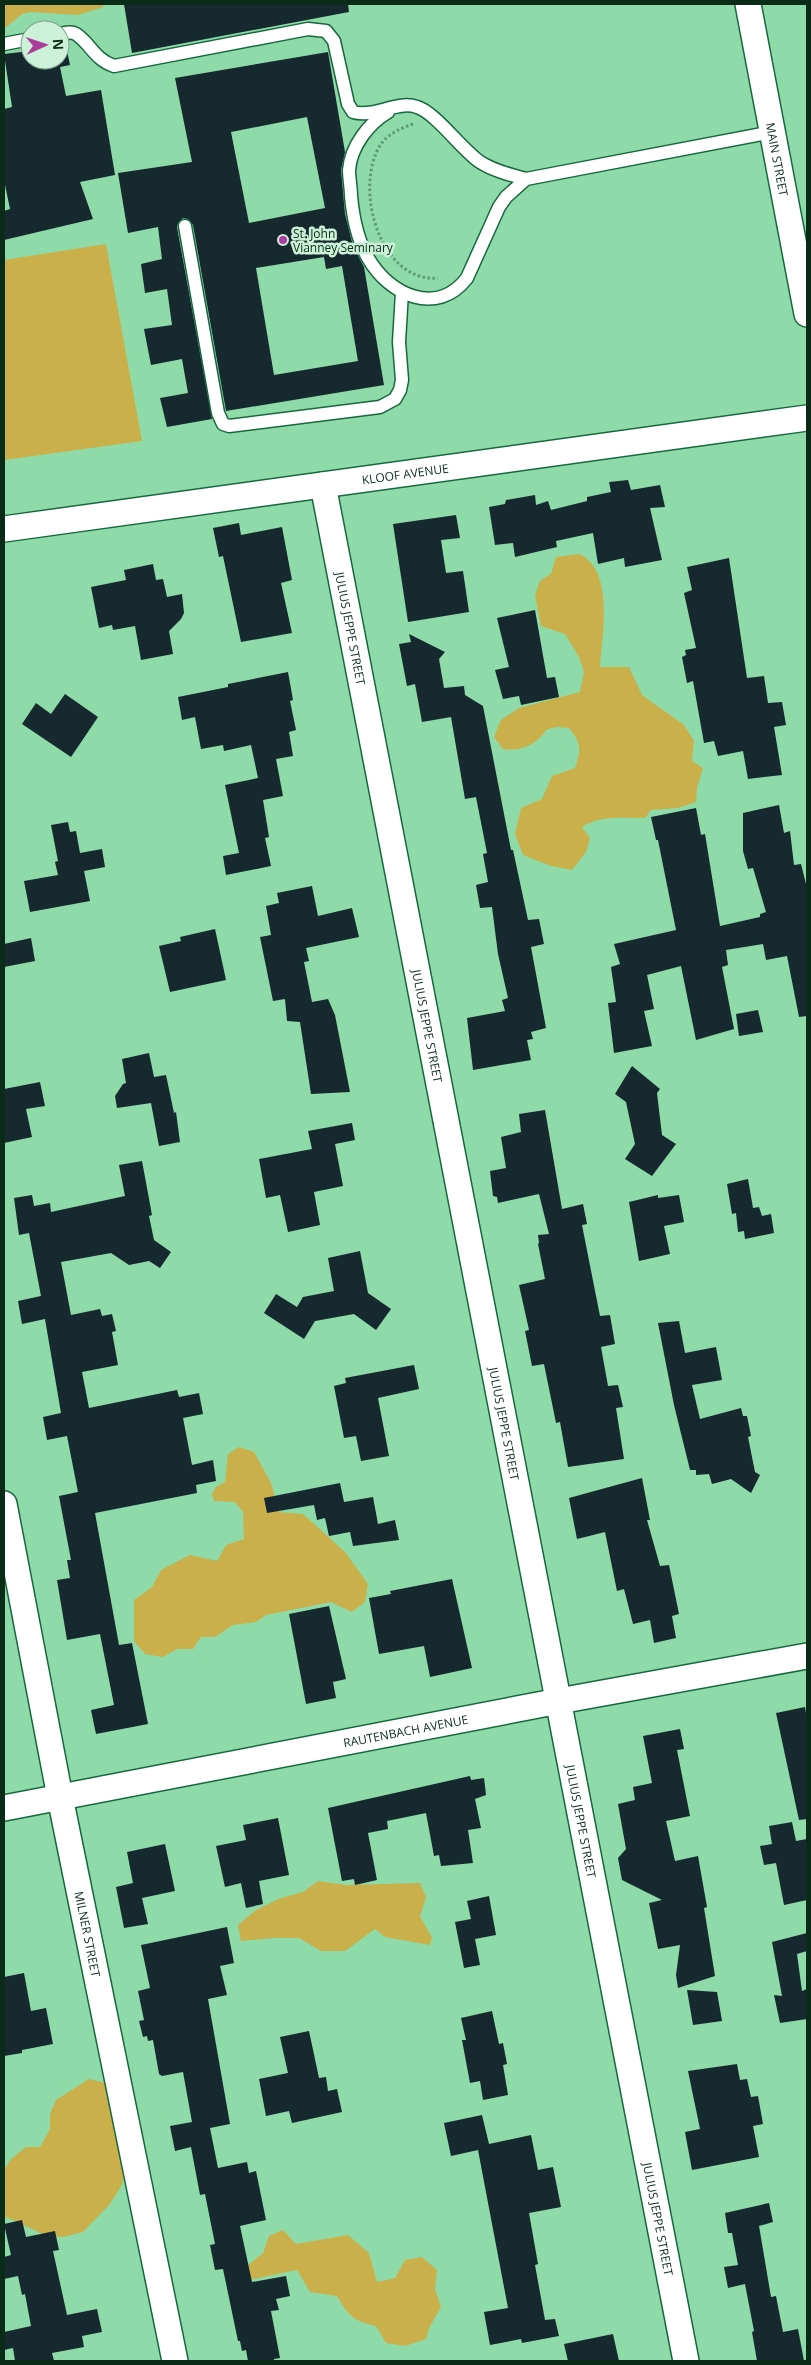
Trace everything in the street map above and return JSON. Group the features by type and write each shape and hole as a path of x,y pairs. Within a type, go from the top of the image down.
{"street":[{"name":"MAIN STREET","path":"748,4 807,314"},
{"name":"KLOOF AVENUE","path":"4,529 807,418"},
{"name":"JULIUS JEPPE STREET","path":"324,485 686,2361"},
{"name":"MILNER STREET","path":"4,1504 60,1797 175,2361"},
{"name":"RAUTENBACH AVENUE","path":"4,1808 559,1701 807,1656"}],"lane":[{"path":"70,32 76,34 98,58 114,66 308,29 326,31 334,41 348,104 353,112 366,114 402,106 418,107 479,162 490,168 526,179 773,132"},
{"path":"4,44 20,41"},
{"path":"393,109 372,124 357,146 349,170 353,217 368,258 381,275 402,292 431,299 447,294 461,285 474,264 499,207 506,197 526,179"},
{"path":"185,226 218,413 223,424 229,426 380,407 395,399 400,390 402,380 399,342 402,292"}],"path":[{"path":"439,124 412,124 396,131 381,144 372,164 371,195 374,217 386,250 400,267 416,276 430,279 442,278 474,264"}],"shaded area":[{"path":"4,4 104,4 103,7 78,15 31,12 22,14 4,29"},
{"path":"106,244 142,441 4,460 4,260"},
{"path":"579,554 590,562 598,574 602,588 604,621 600,667 629,667 642,695 684,725 694,741 692,761 703,768 697,788 696,802 678,808 651,810 645,818 604,819 582,827 590,838 586,852 572,870 551,866 523,855 515,834 521,808 542,799 552,776 575,768 579,752 576,738 569,728 556,727 546,730 538,740 528,746 509,750 503,749 494,737 501,720 519,708 580,692 584,672 579,657 565,634 541,626 535,595 540,581 551,574 556,557"},
{"path":"239,1447 254,1452 271,1483 279,1512 303,1514 345,1552 368,1584 365,1602 352,1612 331,1602 266,1615 256,1622 233,1625 215,1637 201,1637 193,1649 177,1649 163,1657 145,1654 134,1641 134,1600 152,1587 161,1570 190,1555 217,1561 226,1545 244,1539 243,1512 235,1502 214,1501 212,1494 216,1487 225,1482 228,1454"},
{"path":"318,1881 346,1885 420,1883 426,1897 420,1916 432,1938 430,1945 385,1937 375,1929 345,1951 321,1951 299,1938 241,1941 238,1925 256,1910 281,1898 303,1892"},
{"path":"89,2079 106,2083 128,2157 122,2185 109,2205 83,2232 63,2237 47,2236 4,2216 4,2170 11,2159 26,2147 40,2147 50,2129 50,2114 56,2100"},
{"path":"283,2230 296,2244 348,2235 369,2253 377,2282 395,2278 405,2260 422,2257 437,2270 435,2289 441,2307 429,2328 426,2339 405,2346 386,2343 376,2326 352,2317 337,2296 310,2292 297,2270 244,2281 241,2271 263,2253 269,2236"}],"building":[{"path":"124,4 348,4 349,12 132,53"},
{"path":"20,52 20,70 61,70 66,96 101,90 115,175 80,182 93,219 4,240 4,211 10,209 4,180 4,109 12,107 4,54"},
{"name":"St. John Vianney Seminary","path":"328,52 345,152 341,170 345,214 353,246 364,267 384,385 226,411 193,225 188,219 183,218 177,227 212,419 167,427 160,398 188,393 182,359 151,365 144,329 172,325 167,289 145,293 141,264 162,259 158,227 128,233 118,173 192,162 175,78","holes":["307,117 325,208 249,223 231,132","324,257 326,269 342,266 358,361 274,375 256,268"]},
{"path":"628,480 631,490 660,485 665,507 650,508 662,560 625,567 624,558 598,564 593,533 556,541 557,547 515,557 513,543 495,545 489,507 505,504 506,500 535,495 536,505 548,501 551,510 587,501 587,497 611,492 609,482"},
{"path":"456,515 460,538 441,540 446,573 463,571 469,612 408,622 393,524"},
{"path":"239,523 241,535 282,527 292,580 281,583 292,633 241,642 223,556 219,557 213,528"},
{"path":"729,558 747,678 764,676 768,703 782,702 786,725 774,727 782,775 748,779 743,751 718,756 714,741 704,743 693,681 687,683 682,657 686,655 685,650 696,648 684,593 692,590 687,567"},
{"path":"153,564 156,580 163,579 167,597 182,594 184,613 181,619 169,631 173,654 141,660 135,626 113,630 112,625 99,628 91,587 126,580 124,570"},
{"path":"535,610 547,678 555,677 559,697 521,705 519,696 503,699 495,670 509,667 497,618"},
{"path":"409,634 445,652 439,659 444,688 464,686 465,695 483,706 511,850 513,850 528,920 539,919 544,944 531,947 546,1028 531,1032 533,1039 527,1040 531,1060 473,1070 467,1018 505,1011 502,1000 508,998 498,954 492,907 480,908 476,885 488,882 483,854 487,853 476,797 465,799 451,717 422,722 415,684 407,686 399,644 411,642"},
{"path":"288,672 293,700 290,701 296,730 289,732 293,756 276,759 283,796 263,800 269,837 265,838 271,866 226,875 223,856 239,853 225,785 258,778 251,745 224,751 223,745 201,749 195,717 182,720 178,697 228,687 228,684"},
{"path":"65,694 98,717 71,757 22,724 36,703 51,714"},
{"path":"779,805 784,833 790,831 794,865 801,864 807,888 807,1016 799,1017 787,956 766,960 763,944 726,950 728,965 722,967 734,1029 696,1040 681,966 647,975 654,1009 644,1011 652,1046 614,1053 608,1003 616,1002 611,967 620,964 614,944 676,930 658,840 656,840 651,817 696,808 701,835 705,834 720,926 760,917 760,914 766,912 753,868 748,869 743,851 743,813"},
{"path":"68,822 70,832 76,831 80,853 102,849 105,867 84,871 90,901 30,912 24,881 58,875 55,862 58,861 51,825"},
{"path":"312,886 318,916 352,908 359,937 306,948 309,961 304,962 312,1002 328,999 335,1015 350,1092 311,1094 300,1022 287,1021 285,999 273,1001 260,937 271,935 266,906 279,903 277,893"},
{"path":"215,929 226,980 170,992 159,946 181,941 180,937"},
{"path":"31,938 35,961 4,967 4,944"},
{"path":"758,1010 763,1032 739,1036 736,1014"},
{"path":"149,1053 154,1077 166,1075 174,1113 176,1112 180,1142 159,1146 151,1103 117,1108 115,1096 123,1084 126,1083 122,1059"},
{"path":"632,1066 660,1089 657,1093 662,1135 676,1144 652,1176 625,1159 635,1144 626,1102 615,1094"},
{"path":"40,1082 45,1106 26,1109 32,1137 4,1143 4,1089"},
{"path":"545,1110 562,1209 583,1204 587,1224 582,1225 600,1316 610,1315 615,1344 601,1347 608,1386 618,1385 623,1407 616,1408 624,1459 568,1467 560,1422 556,1423 544,1364 532,1366 525,1331 529,1330 519,1285 545,1279 538,1235 549,1234 539,1194 498,1203 497,1197 493,1196 490,1171 506,1168 501,1137 521,1132 519,1114"},
{"path":"352,1123 355,1140 335,1144 343,1186 314,1192 320,1225 288,1232 280,1195 266,1198 259,1159 312,1149 308,1131"},
{"path":"142,1161 152,1215 149,1216 154,1240 171,1252 160,1268 149,1261 129,1265 111,1253 61,1262 71,1315 100,1309 102,1316 112,1314 116,1331 112,1332 118,1365 82,1372 89,1408 177,1390 179,1397 199,1393 203,1414 183,1418 192,1465 213,1460 216,1481 196,1485 197,1493 95,1513 119,1645 132,1643 148,1724 96,1734 91,1710 114,1705 100,1634 67,1640 57,1580 70,1578 67,1560 71,1560 59,1496 78,1492 67,1436 47,1440 43,1417 61,1413 45,1319 22,1324 18,1301 41,1296 29,1233 19,1235 14,1198 32,1195 34,1206 50,1203 51,1212 125,1196 119,1165"},
{"path":"748,1179 753,1208 759,1207 762,1216 771,1214 774,1233 745,1239 744,1231 738,1232 736,1213 732,1214 727,1184"},
{"path":"658,1195 658,1198 679,1195 684,1222 664,1226 670,1254 639,1261 629,1202"},
{"path":"360,1251 368,1293 391,1309 376,1330 354,1314 315,1321 304,1339 264,1313 276,1294 297,1307 303,1297 334,1291 328,1258"},
{"path":"679,1321 685,1353 716,1347 722,1380 692,1385 700,1419 741,1408 743,1416 747,1416 751,1436 748,1437 755,1472 760,1475 751,1493 731,1479 712,1484 709,1474 696,1475 696,1470 690,1470 674,1405 658,1323"},
{"path":"414,1365 419,1389 378,1398 389,1456 361,1461 356,1436 344,1438 334,1386 346,1383 345,1378"},
{"path":"642,1478 650,1520 647,1520 660,1566 669,1565 679,1614 672,1616 676,1638 654,1643 650,1620 633,1624 624,1589 617,1591 605,1532 577,1539 569,1498"},
{"path":"340,1483 344,1502 373,1497 378,1524 395,1520 399,1540 353,1546 350,1532 329,1536 325,1518 317,1520 314,1505 267,1513 264,1498"},
{"path":"452,1579 472,1668 430,1677 424,1646 379,1654 369,1598 391,1594 390,1591"},
{"path":"329,1606 346,1679 333,1682 336,1698 306,1704 289,1614"},
{"path":"805,1707 807,1719 807,1819 799,1820 776,1713"},
{"path":"680,1729 684,1749 677,1750 690,1816 666,1821 675,1861 698,1856 707,1907 704,1908 715,1976 678,1988 676,1975 680,1945 658,1949 649,1903 662,1900 622,1880 618,1858 626,1849 618,1804 635,1800 633,1787 652,1783 643,1736"},
{"path":"470,1776 471,1780 484,1778 486,1795 475,1799 481,1828 468,1830 473,1863 441,1866 439,1855 434,1856 426,1813 387,1821 388,1829 368,1833 377,1880 355,1885 354,1879 342,1881 328,1808"},
{"path":"278,1818 289,1875 259,1881 263,1904 246,1908 241,1883 225,1887 216,1846 246,1840 243,1825"},
{"path":"792,1822 796,1841 807,1839 807,1900 784,1905 776,1863 764,1865 760,1846 772,1844 769,1826"},
{"path":"165,1844 175,1891 142,1898 148,1924 124,1928 116,1887 133,1883 127,1852"},
{"path":"489,1896 496,1935 475,1939 480,1965 464,1968 455,1922 471,1919 467,1901"},
{"path":"227,1927 234,1963 220,1966 227,1995 208,1999 230,2124 210,2128 218,2168 247,2162 249,2173 256,2171 266,2220 240,2226 252,2282 286,2276 290,2296 276,2299 279,2310 271,2311 280,2358 274,2359 274,2361 248,2361 246,2350 242,2351 240,2341 238,2341 223,2269 215,2270 210,2245 215,2244 205,2194 200,2195 191,2147 175,2151 170,2126 192,2122 183,2072 162,2076 159,2074 153,2040 148,2041 147,2036 143,2037 139,2021 144,2020 138,1991 150,1988 141,1945"},
{"path":"807,1933 807,1951 797,1954 802,1991 807,1989 807,2019 780,2023 774,1995 782,1996 772,1942"},
{"path":"24,1973 31,2011 46,2008 53,2044 22,2050 22,2053 4,2056 4,1977"},
{"path":"687,1990 717,1992 722,2021 693,2025"},
{"path":"492,2011 499,2044 503,2043 507,2064 503,2065 508,2095 483,2100 480,2081 470,2083 462,2040 466,2040 461,2018"},
{"path":"309,2031 319,2078 326,2077 328,2091 337,2089 342,2112 292,2123 289,2111 266,2116 259,2079 288,2073 280,2037"},
{"path":"737,2064 740,2080 747,2079 751,2097 758,2096 763,2124 753,2126 759,2157 692,2170 685,2132 700,2129 688,2071"},
{"path":"482,2115 489,2144 531,2135 538,2170 553,2167 561,2207 529,2213 538,2264 535,2265 545,2320 555,2319 559,2336 522,2343 521,2339 490,2345 484,2312 508,2308 478,2150 451,2156 444,2123"},
{"path":"769,2203 773,2222 759,2226 771,2297 776,2296 783,2332 798,2329 804,2361 757,2361 752,2332 754,2331 745,2284 728,2288 724,2267 738,2265 732,2233 728,2233 725,2213"},
{"path":"22,2220 26,2237 55,2231 59,2250 53,2251 67,2315 97,2309 102,2332 82,2336 84,2347 52,2353 54,2361 15,2361 13,2348 4,2350 4,2332 31,2326 25,2294 22,2295 18,2276 4,2279 4,2257 11,2255 4,2224"},
{"path":"613,2334 619,2361 568,2361 564,2344"}],"place":[{"name":"St. John Vianney Seminary","path":"283,240"}]}
